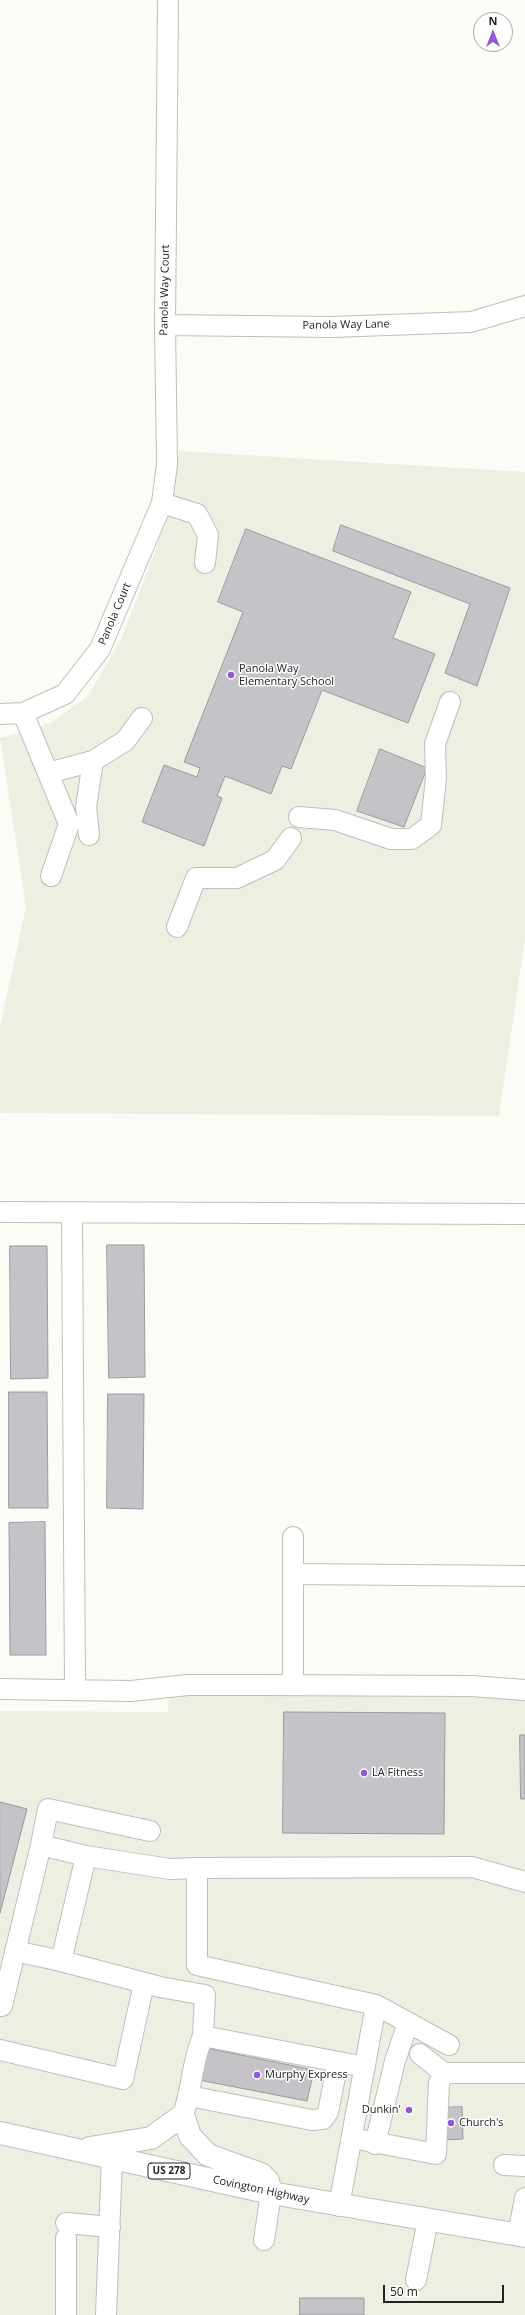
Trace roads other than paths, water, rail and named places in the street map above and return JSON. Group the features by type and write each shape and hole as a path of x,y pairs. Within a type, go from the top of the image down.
{"main road":[{"path":"74,2150 151,2138 186,2105"},
{"path":"186,2105 190,2136 208,2155 261,2174 268,2181 271,2193"},
{"name":"Covington Highway","path":"0,2133 271,2193 339,2206 521,2235"}],"street":[{"name":"Panola Way Court","path":"132,574 162,503 167,464 165,325 168,0"},
{"name":"Panola Way Lane","path":"165,325 332,326 471,322 525,306"},
{"path":"162,503 197,514 208,535 205,563"},
{"name":"Panola Court","path":"0,714 23,713 65,694 100,649 132,574"},
{"path":"299,817 335,820 391,839 412,839 431,825 436,778 435,744 450,702"},
{"path":"23,713 69,824 51,876"},
{"path":"48,773 93,761 125,741 142,718"},
{"path":"90,835 86,807 93,761"},
{"path":"177,927 196,878 236,878 275,860 291,838"},
{"path":"0,1212 525,1214"},
{"path":"72,1213 75,1690"},
{"path":"293,1537 293,1685"},
{"path":"293,1574 525,1576"},
{"path":"0,1689 131,1691 188,1685 293,1685 472,1686 525,1690"},
{"path":"1,2010 41,1845 48,1809 150,1831"},
{"path":"41,1845 86,1856 170,1869 472,1867 525,1882"},
{"path":"60,1961 86,1856"},
{"path":"197,1868 197,1965 376,2005 449,2045"},
{"path":"15,1951 144,1983 205,1996"},
{"path":"210,1968 205,1996 203,2036 199,2045 186,2105 312,2120 323,2119 328,2112 338,2062"},
{"path":"0,2050 123,2078 144,1983"},
{"path":"339,2206 376,2005"},
{"path":"395,2060 420,2054 424,2047 417,2028"},
{"path":"376,2144 395,2060 417,2028"},
{"path":"203,2036 365,2067"},
{"path":"420,2054 444,2073 525,2073"},
{"path":"352,2138 376,2144 436,2154 439,2082 444,2073"},
{"path":"106,2315 112,2158"},
{"path":"504,2165 525,2166"},
{"path":"264,2240 271,2193"},
{"path":"521,2235 525,2198"},
{"path":"416,2280 428,2220"},
{"path":"66,2315 66,2231 110,2226"}],"place":[{"name":"Panola Way Elementary School","path":"231,675"},
{"name":"LA Fitness","path":"364,1773"},
{"name":"Murphy Express","path":"257,2075"},
{"name":"Dunkin'","path":"409,2110"},
{"name":"Church's","path":"451,2123"}]}
